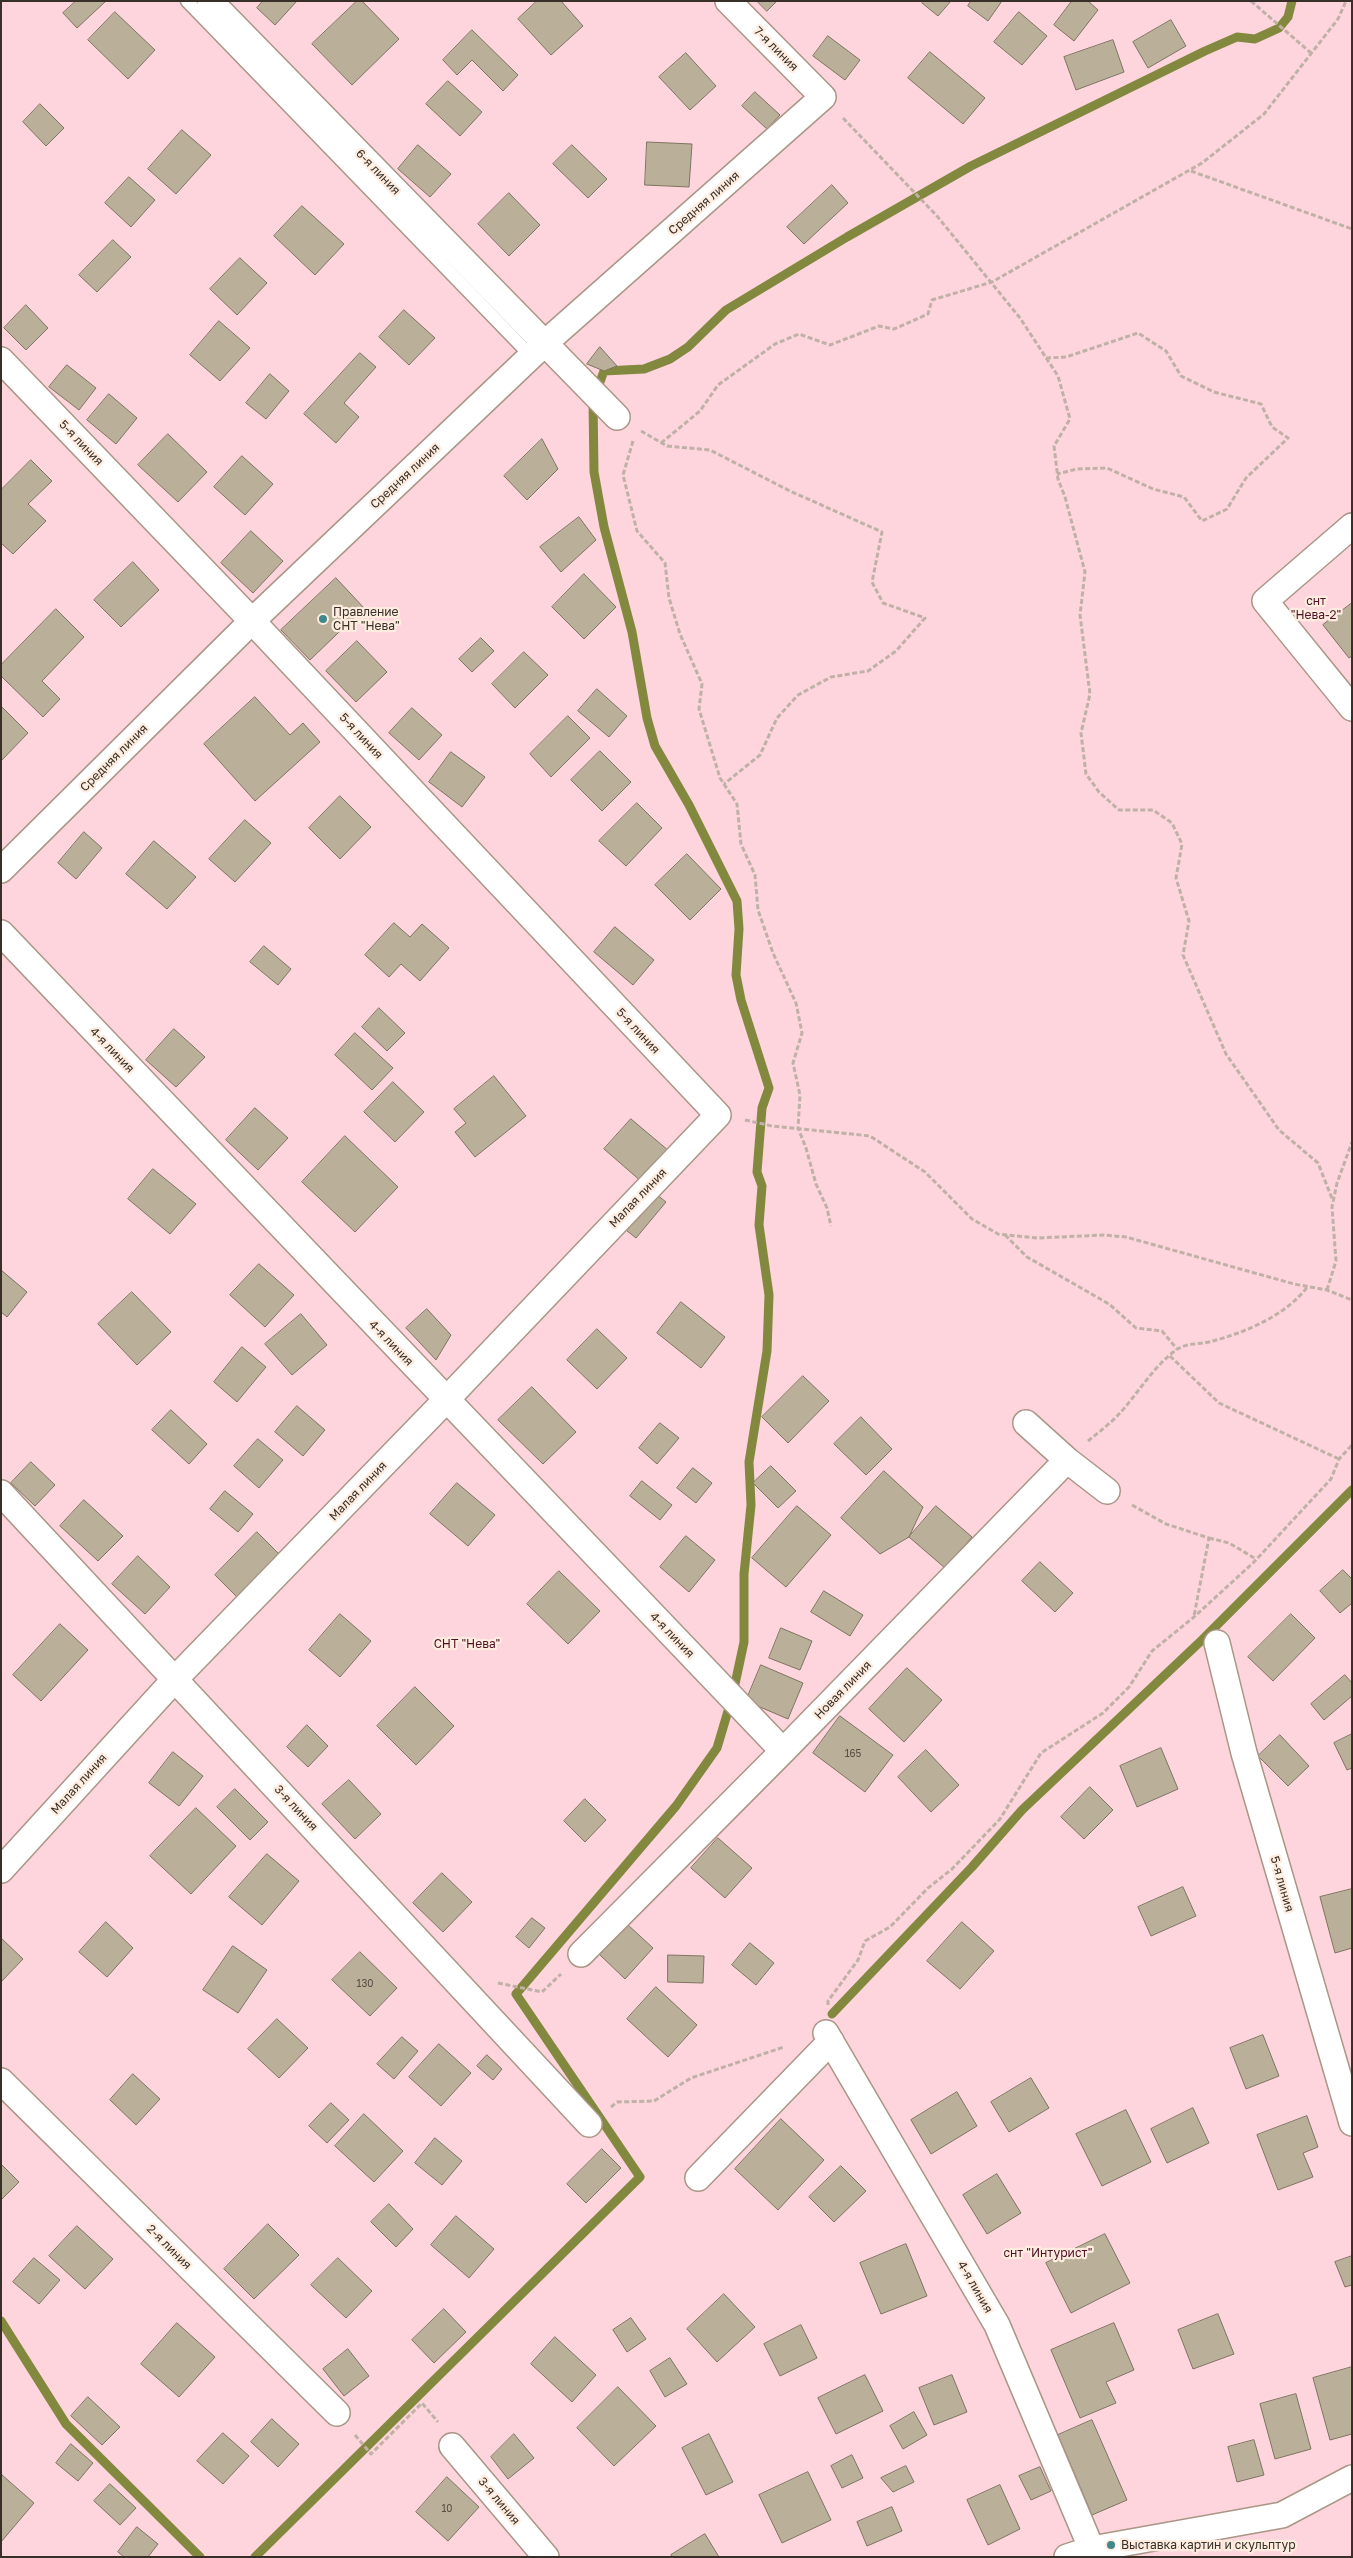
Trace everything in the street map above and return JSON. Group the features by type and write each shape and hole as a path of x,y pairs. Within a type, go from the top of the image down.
{"street":[{"name":"6-я линия","path":"210,1 538,350 588,387 621,418"},
{"name":"7-я линия","path":"728,1 823,97"},
{"name":"Средняя линия","path":"1,870 252,621 538,350 823,97"},
{"name":"5-я линия","path":"1,360 252,621 718,1115"},
{"path":"1352,526 1265,601 1352,708"},
{"name":"4-я линия","path":"1,933 784,1751"},
{"name":"Малая линия","path":"1,1870 176,1678 446,1400 718,1115"},
{"path":"1026,1423 1067,1460 1107,1491"},
{"name":"Новая линия","path":"581,1954 784,1751 1067,1460"},
{"name":"3-я линия","path":"1,1493 176,1678 589,2124"},
{"name":"5-я линия","path":"1217,1643 1244,1753 1352,2123"},
{"path":"698,2178 828,2037"},
{"name":"4-я линия","path":"828,2037 997,2325 1094,2553"},
{"name":"2-я линия","path":"1,2081 336,2414"},
{"name":"3-я линия","path":"452,2446 546,2557"},
{"path":"1067,2557 1282,2515 1352,2478"}],"lane":[{"path":"187,1 538,350"}],"path":[{"path":"1251,1 1311,54"},
{"path":"661,443 700,411 718,385 775,344 799,334 830,345 879,326 894,329 928,314 932,300 992,282 1191,171 1264,114 1338,18 1346,1"},
{"path":"823,97 937,216 1020,318 1058,376 1070,419 1054,446 1057,474 1086,572 1080,615 1090,694 1081,733 1086,774 1099,792 1119,810 1133,808 1153,810 1172,823 1182,844 1176,878 1189,921 1183,955 1226,1054 1279,1130 1318,1163 1333,1201 1336,1261 1327,1290"},
{"path":"1191,171 1352,228"},
{"path":"1046,358 1066,357 1138,334 1166,350 1181,376 1214,392 1261,404 1272,427 1288,438 1246,478 1227,509 1202,521 1184,497 1153,490 1107,468 1077,469 1057,474"},
{"path":"621,418 661,443 668,446 710,450 790,491 882,532 872,582 883,603 926,618 896,650 868,670 831,677 798,694 777,718 760,755 724,784"},
{"path":"621,418 623,475 637,531 665,563 669,598 680,634 702,684 699,709 720,778 737,804 741,844 755,875 758,910 773,953 796,1003 802,1033 793,1063 800,1095 798,1128 816,1184 827,1208 830,1226"},
{"path":"772,1126 870,1136 925,1172 972,1219 998,1234 1037,1238 1104,1234 1126,1237 1327,1290 1352,1300"},
{"path":"1333,1201 1352,1142"},
{"path":"1005,1235 1027,1257 1109,1304 1136,1328 1162,1332 1177,1349"},
{"path":"1067,1460 1119,1414 1155,1369 1177,1349 1188,1344 1213,1341 1272,1317 1298,1300 1308,1286"},
{"path":"1170,1356 1220,1403 1339,1459"},
{"path":"617,2102 654,2101 691,2078 828,2037 828,2001 858,1960 865,1941 890,1927 928,1888 952,1870 1000,1819 1041,1753 1103,1713 1130,1687 1152,1651 1256,1560 1331,1479 1339,1459 1352,1445"},
{"path":"1107,1491 1166,1524 1228,1543 1256,1560"},
{"path":"1194,1616 1209,1538"},
{"path":"498,1983 542,1992"},
{"path":"336,2414 371,2454 422,2404 439,2423 452,2446"}],"green space":[{"path":"1,1 1352,1 1352,2557 1,2557"}],"building":[{"path":"76,1 106,1 77,28 63,13"},
{"path":"263,1 297,1 275,25 257,8"},
{"path":"357,1 362,1 399,39 352,85 312,44"},
{"path":"537,1 561,1 583,26 551,55 518,19"},
{"path":"757,1 777,1 767,11"},
{"path":"924,1 951,1 938,16 922,3"},
{"path":"971,1 1002,1 988,21 968,6"},
{"path":"1072,1 1088,1 1098,10 1074,41 1054,25"},
{"path":"115,12 155,50 128,79 88,40"},
{"path":"1019,12 1047,36 1022,65 994,42"},
{"path":"1171,20 1186,46 1148,68 1133,42"},
{"path":"472,30 518,75 503,91 472,60 457,75 443,60"},
{"path":"828,36 860,60 845,80 813,56"},
{"path":"1113,40 1124,72 1076,90 1064,57"},
{"path":"930,52 985,98 963,124 908,78"},
{"path":"686,53 716,86 690,110 659,77"},
{"path":"448,81 482,112 460,136 426,104"},
{"path":"755,92 780,115 767,129 742,106"},
{"path":"40,104 64,128 46,146 23,122"},
{"path":"182,130 211,155 176,194 148,169"},
{"path":"647,142 692,144 689,187 645,185"},
{"path":"418,145 451,174 430,197 398,169"},
{"path":"572,145 607,179 588,198 553,164"},
{"path":"129,177 155,200 131,227 105,203"},
{"path":"832,185 848,203 804,244 787,227"},
{"path":"509,193 540,225 509,256 478,224"},
{"path":"302,206 344,244 315,275 274,236"},
{"path":"113,240 131,257 97,292 79,275"},
{"path":"240,258 267,283 237,315 210,289"},
{"path":"26,305 48,328 26,350 4,328"},
{"path":"404,310 435,338 409,365 379,337"},
{"path":"219,321 250,348 220,381 190,355"},
{"path":"600,347 617,366 604,371 587,364"},
{"path":"360,353 376,367 344,403 359,417 336,443 304,414"},
{"path":"67,365 96,388 79,410 49,387"},
{"path":"270,374 289,391 266,419 246,403"},
{"path":"109,394 137,418 116,444 87,420"},
{"path":"168,434 207,472 178,502 138,465"},
{"path":"542,439 558,469 527,500 504,476"},
{"path":"242,456 273,484 245,515 214,487"},
{"path":"31,460 52,481 28,504 46,521 13,554 1,543 1,490"},
{"path":"579,517 596,540 561,572 540,547"},
{"path":"251,531 283,561 253,593 221,563"},
{"path":"133,562 159,590 121,627 94,600"},
{"path":"584,574 616,607 584,639 552,607"},
{"name":"Правление СНТ \"Нева\"","path":"336,578 364,608 310,660 281,630"},
{"path":"1352,603 1352,656 1349,658 1323,625"},
{"path":"56,609 84,637 42,681 60,699 43,717 1,676 1,665"},
{"path":"481,638 494,651 472,672 459,659"},
{"path":"357,641 387,672 356,702 326,671"},
{"path":"524,652 548,675 515,708 492,684"},
{"path":"597,689 627,716 609,737 578,711"},
{"path":"255,697 290,735 303,723 320,742 255,801 204,744"},
{"path":"1,706 28,733 1,761"},
{"path":"412,708 442,735 419,760 389,733"},
{"path":"568,716 590,738 551,777 530,754"},
{"path":"600,751 631,782 602,811 571,780"},
{"path":"451,752 485,777 462,807 429,782"},
{"path":"340,796 371,827 340,859 309,828"},
{"path":"637,803 662,828 626,866 599,841"},
{"path":"245,820 271,843 235,882 209,859"},
{"path":"84,832 102,848 76,879 58,863"},
{"path":"154,841 196,877 167,909 126,874"},
{"path":"687,854 721,889 690,920 655,885"},
{"path":"394,923 410,937 422,924 449,948 420,981 401,964 389,977 365,955"},
{"path":"615,927 654,960 633,985 594,952"},
{"path":"264,946 291,969 278,985 250,962"},
{"path":"379,1008 405,1033 387,1051 362,1027"},
{"path":"174,1029 205,1057 176,1087 146,1060"},
{"path":"355,1033 393,1068 372,1090 335,1055"},
{"path":"494,1076 526,1116 475,1157 455,1132 466,1123 454,1109"},
{"path":"393,1082 424,1112 395,1142 364,1112"},
{"path":"255,1108 288,1138 258,1170 226,1140"},
{"path":"631,1119 669,1151 642,1182 604,1149"},
{"path":"345,1136 398,1187 355,1232 302,1182"},
{"path":"153,1169 196,1204 170,1234 128,1199"},
{"path":"651,1190 666,1202 636,1238 621,1226"},
{"path":"259,1264 294,1295 265,1327 230,1295"},
{"path":"1,1270 27,1292 7,1317 1,1312"},
{"path":"132,1292 171,1332 137,1365 98,1324"},
{"path":"681,1302 725,1337 701,1368 657,1333"},
{"path":"427,1309 451,1335 436,1360 406,1328"},
{"path":"301,1314 327,1345 292,1375 265,1344"},
{"path":"597,1329 627,1358 597,1389 567,1360"},
{"path":"242,1347 266,1367 237,1402 214,1382"},
{"path":"803,1376 829,1401 788,1443 762,1417"},
{"path":"532,1387 576,1432 543,1464 498,1420"},
{"path":"297,1406 325,1430 303,1456 275,1432"},
{"path":"171,1410 207,1444 189,1464 152,1430"},
{"path":"861,1417 892,1449 866,1475 834,1444"},
{"path":"660,1423 679,1438 657,1464 639,1448"},
{"path":"258,1439 283,1460 259,1488 234,1466"},
{"path":"31,1462 55,1485 35,1506 11,1483"},
{"path":"771,1466 796,1491 778,1508 753,1483"},
{"path":"693,1468 712,1483 696,1503 677,1488"},
{"path":"884,1471 923,1507 909,1537 880,1554 841,1518"},
{"path":"642,1481 672,1505 660,1520 630,1496"},
{"path":"457,1483 495,1515 468,1546 430,1514"},
{"path":"225,1491 253,1514 238,1532 210,1509"},
{"path":"84,1500 123,1536 98,1561 60,1526"},
{"path":"797,1506 831,1535 786,1587 752,1558"},
{"path":"936,1506 972,1537 945,1568 909,1537"},
{"path":"257,1532 284,1559 242,1602 215,1575"},
{"path":"686,1536 715,1560 689,1592 660,1567"},
{"path":"138,1556 170,1587 145,1614 112,1584"},
{"path":"1040,1562 1073,1593 1055,1612 1022,1581"},
{"path":"1343,1570 1352,1579 1352,1603 1340,1613 1320,1591"},
{"path":"559,1571 600,1611 568,1644 527,1604"},
{"path":"824,1591 863,1615 850,1636 811,1612"},
{"path":"340,1614 371,1641 340,1677 309,1650"},
{"path":"1291,1614 1315,1638 1273,1681 1248,1657"},
{"path":"60,1624 88,1650 41,1701 13,1675"},
{"path":"781,1628 812,1641 800,1670 769,1658"},
{"path":"761,1665 803,1683 788,1719 746,1701"},
{"path":"907,1668 942,1700 904,1742 869,1709"},
{"path":"1345,1675 1352,1683 1352,1696 1324,1720 1311,1704"},
{"path":"415,1687 454,1726 416,1765 377,1726"},
{"path":"840,1716 893,1755 865,1792 813,1753"},
{"path":"307,1725 328,1746 308,1767 287,1747"},
{"path":"1352,1734 1352,1768 1347,1770 1334,1743"},
{"path":"1280,1735 1309,1766 1288,1786 1258,1756"},
{"path":"1161,1748 1178,1789 1137,1807 1120,1766"},
{"path":"926,1750 959,1785 931,1812 898,1777"},
{"path":"173,1752 203,1776 179,1806 149,1783"},
{"path":"349,1780 381,1814 355,1839 322,1804"},
{"path":"1090,1787 1113,1810 1084,1839 1061,1817"},
{"path":"235,1789 268,1822 250,1840 217,1807"},
{"path":"585,1799 606,1820 585,1842 564,1821"},
{"path":"196,1808 236,1846 191,1894 150,1856"},
{"path":"718,1838 752,1868 725,1898 691,1868"},
{"path":"267,1854 299,1881 262,1925 229,1897"},
{"path":"442,1873 472,1902 443,1932 413,1903"},
{"path":"1183,1887 1196,1916 1151,1936 1138,1907"},
{"path":"1352,1889 1352,1948 1335,1953 1320,1897"},
{"path":"532,1918 545,1928 529,1948 516,1937"},
{"path":"106,1922 133,1948 107,1977 79,1952"},
{"path":"962,1922 994,1951 960,1989 927,1961"},
{"path":"628,1925 653,1948 625,1979 600,1955"},
{"path":"1,1938 23,1959 1,1982"},
{"path":"750,1943 774,1963 756,1985 732,1965"},
{"path":"233,1946 267,1970 238,2013 203,1990"},
{"path":"360,1952 397,1988 370,2016 332,1980"},
{"path":"668,1955 704,1956 703,1983 668,1982"},
{"path":"656,1987 697,2025 668,2057 627,2019"},
{"path":"277,2019 308,2048 279,2078 248,2049"},
{"path":"1263,2035 1279,2076 1246,2089 1230,2048"},
{"path":"402,2037 418,2051 394,2079 377,2064"},
{"path":"439,2044 471,2073 441,2106 409,2077"},
{"path":"487,2055 502,2069 493,2080 477,2066"},
{"path":"133,2074 160,2099 136,2125 110,2100"},
{"path":"1031,2078 1049,2108 1009,2132 991,2102"},
{"path":"957,2092 977,2126 931,2154 911,2120"},
{"path":"331,2103 349,2120 327,2143 309,2126"},
{"path":"1193,2108 1209,2143 1167,2163 1151,2129"},
{"path":"1126,2110 1151,2162 1102,2186 1076,2134"},
{"path":"364,2114 403,2151 374,2182 335,2146"},
{"path":"1307,2116 1318,2147 1303,2153 1313,2177 1278,2190 1257,2135"},
{"path":"781,2119 824,2160 778,2210 735,2169"},
{"path":"435,2138 462,2161 442,2185 415,2163"},
{"path":"602,2149 621,2168 586,2203 567,2184"},
{"path":"1,2164 19,2182 1,2200"},
{"path":"841,2166 866,2191 834,2222 809,2197"},
{"path":"997,2174 1021,2213 987,2234 963,2195"},
{"path":"389,2204 413,2229 396,2247 371,2222"},
{"path":"456,2216 494,2249 469,2278 431,2245"},
{"path":"268,2224 299,2255 254,2299 224,2269"},
{"path":"77,2226 113,2259 85,2289 49,2256"},
{"path":"1105,2234 1130,2283 1071,2313 1046,2263"},
{"path":"906,2244 927,2296 881,2314 860,2263"},
{"path":"1352,2256 1352,2285 1345,2287 1335,2262"},
{"path":"34,2258 60,2280 39,2304 13,2282"},
{"path":"338,2258 372,2291 346,2318 311,2285"},
{"path":"724,2294 755,2327 717,2362 687,2329"},
{"path":"444,2309 466,2332 434,2363 412,2340"},
{"path":"1218,2314 1234,2354 1193,2369 1178,2330"},
{"path":"631,2318 646,2339 627,2352 613,2330"},
{"path":"177,2323 215,2357 179,2397 141,2364"},
{"path":"1114,2323 1134,2370 1106,2382 1116,2403 1080,2418 1051,2350"},
{"path":"801,2325 817,2358 780,2376 764,2344"},
{"path":"555,2337 596,2375 572,2402 531,2364"},
{"path":"348,2349 369,2376 344,2396 323,2369"},
{"path":"670,2358 687,2384 665,2397 650,2371"},
{"path":"1352,2367 1352,2434 1330,2440 1313,2378"},
{"path":"865,2375 883,2411 836,2434 818,2398"},
{"path":"952,2375 967,2412 934,2425 919,2388"},
{"path":"618,2387 656,2426 614,2466 577,2428"},
{"path":"1296,2394 1311,2449 1275,2459 1260,2404"},
{"path":"88,2397 120,2427 102,2445 71,2416"},
{"path":"914,2412 927,2435 903,2449 890,2426"},
{"path":"272,2419 299,2444 278,2467 251,2442"},
{"path":"1092,2420 1127,2500 1092,2515 1058,2435"},
{"path":"223,2433 249,2456 223,2484 197,2461"},
{"path":"514,2434 534,2458 508,2479 491,2457"},
{"path":"709,2434 733,2482 706,2495 682,2448"},
{"path":"1254,2440 1264,2475 1237,2482 1228,2447"},
{"path":"71,2444 93,2463 78,2481 56,2463"},
{"path":"852,2455 863,2478 842,2488 831,2466"},
{"path":"906,2466 914,2482 893,2492 881,2478"},
{"path":"1040,2467 1051,2491 1031,2500 1019,2476"},
{"path":"808,2472 831,2520 782,2543 759,2495"},
{"path":"1,2476 34,2503 1,2542"},
{"path":"447,2477 479,2507 448,2541 416,2512"},
{"path":"110,2484 136,2508 120,2525 94,2501"},
{"path":"1000,2485 1020,2529 988,2545 967,2500"},
{"path":"892,2507 902,2531 867,2546 857,2522"},
{"path":"137,2527 158,2544 148,2557 124,2557 118,2552"},
{"path":"705,2534 719,2557 672,2557 671,2555"}],"waterway":[{"path":"735,1684 744,1642 744,1574 751,1505 749,1462 767,1351 769,1295 759,1225 762,1186 757,1172 762,1108 769,1088 741,1000 736,975 739,929 737,901 689,805 655,746 647,718 632,632 604,527 594,472 593,401 604,371 644,369 670,359 688,347 726,310 847,237 971,166 1205,51 1237,37 1255,39 1279,28 1288,17 1292,1"},
{"path":"832,2014 972,1867 1022,1810 1202,1640 1352,1490"},
{"path":"255,2557 640,2177 516,1994 676,1806 717,1748 728,1711"},
{"path":"1,2321 66,2424 200,2557"}],"place":[{"name":"Правление СНТ \"Нева\"","path":"323,619"},
{"name":"Выставка картин и скульптур","path":"1111,2545"}],"park label":[{"name":"снт \"Нева-2\"","path":"1316,608"},
{"name":"СНТ \"Нева\"","path":"467,1644"},
{"name":"снт \"Интурист\"","path":"1048,2253"}]}
